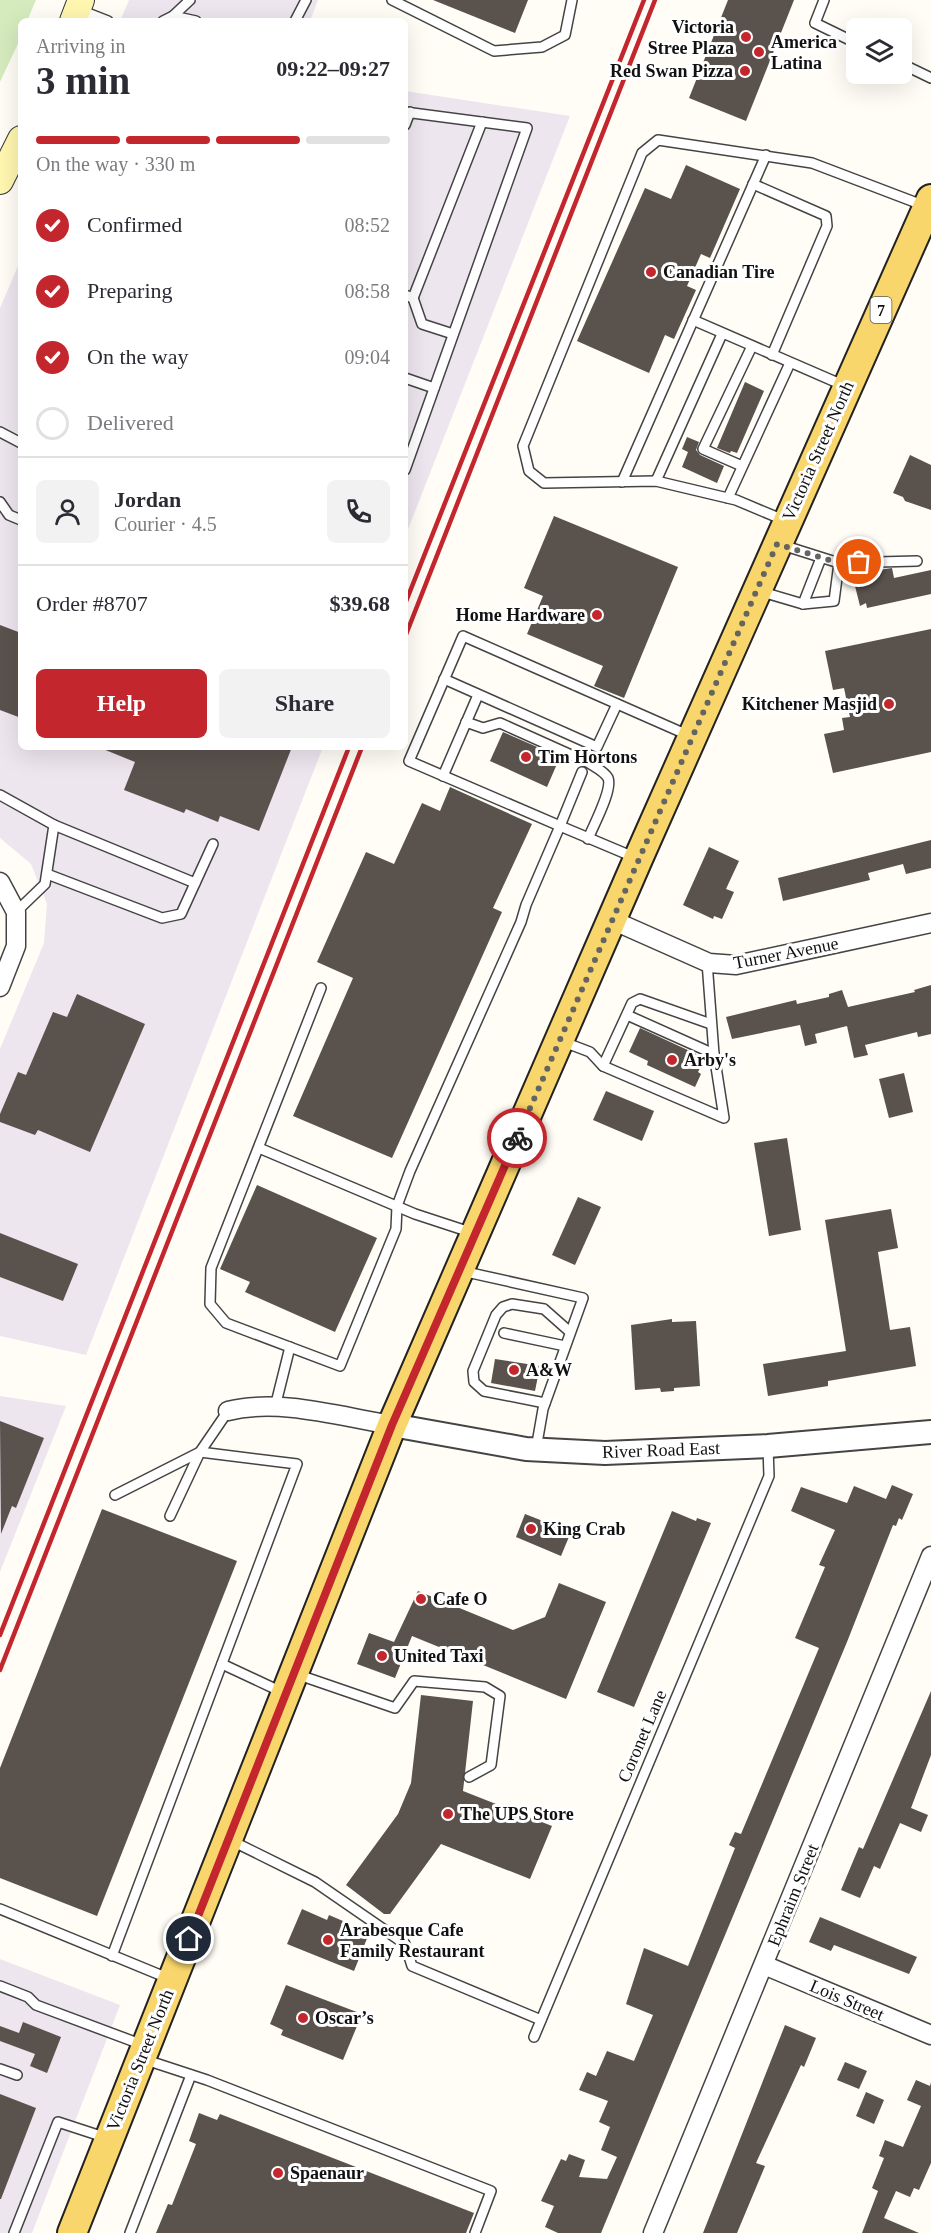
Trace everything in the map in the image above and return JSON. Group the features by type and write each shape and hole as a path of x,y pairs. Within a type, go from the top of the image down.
{"main road":[{"path":"0,181 18,145"},
{"name":"Victoria Street North","path":"72,2233 392,1425 638,859 929,203"}],"street":[{"path":"0,882 16,912 16,946 0,987"},
{"name":"Turner Avenue","path":"612,920 707,962 736,965 931,923"},
{"path":"228,1411 242,1408 275,1407 392,1425"},
{"name":"River Road East","path":"392,1425 536,1449 605,1453 768,1446 931,1432"},
{"name":"Ephraim Street","path":"653,2233 931,1556"},
{"name":"Lois Street","path":"764,1965 931,2035"}],"lane":[{"path":"169,18 190,0"},
{"path":"297,18 306,0"},
{"path":"392,0 494,51 542,47 565,35 572,0"},
{"path":"824,0 814,23 846,38"},
{"path":"77,10 100,18"},
{"path":"173,16 182,18"},
{"path":"912,69 931,78"},
{"path":"408,112 527,128 434,388 408,452"},
{"path":"453,334 422,324 409,296 482,122"},
{"path":"917,561 839,563 821,558 728,498 656,481 544,483 529,471 523,446 642,153 658,140 812,163 929,203"},
{"path":"622,482 766,155"},
{"path":"753,184 826,216 827,226 772,355"},
{"path":"693,320 847,387"},
{"path":"656,481 723,333"},
{"path":"742,466 704,449 717,421 733,399 752,346"},
{"path":"728,498 790,363"},
{"path":"408,379 434,388"},
{"path":"757,408 767,413"},
{"path":"717,421 727,425"},
{"path":"0,432 18,441"},
{"path":"746,433 756,438"},
{"path":"0,502 9,515 18,519"},
{"path":"803,604 821,558"},
{"path":"757,591 803,604 834,601 839,563"},
{"path":"638,859 409,761 463,636 692,737"},
{"path":"444,679 597,747 617,704"},
{"path":"442,776 478,695"},
{"path":"466,722 483,728 500,723 602,771 608,778 609,788 588,839"},
{"path":"321,988 211,1268 210,1304 226,1323 340,1366 396,1229 397,1206 521,922 525,905 582,772"},
{"path":"0,795 54,825 195,883"},
{"path":"16,912 45,884 54,825"},
{"path":"47,874 162,918 181,914 213,844"},
{"path":"559,1041 590,1052 603,1066 724,1118 714,1054 707,962"},
{"path":"603,1066 632,1003 640,999 711,1024"},
{"path":"627,1015 714,1054"},
{"path":"259,1148 397,1206 476,1234"},
{"path":"460,1270 583,1298 545,1403 536,1449"},
{"path":"545,1403 484,1391 474,1382 473,1371 496,1315 503,1306 513,1304 544,1310 570,1332"},
{"path":"504,1333 566,1346"},
{"path":"275,1407 290,1347"},
{"path":"170,1516 200,1452 228,1411"},
{"name":"Coronet Lane","path":"534,2037 769,1476 768,1446"},
{"path":"112,1956 297,1464 200,1452 115,1495"},
{"path":"222,1664 290,1684 395,1708 414,1681 485,1687 500,1696 491,1766 470,1777"},
{"path":"228,1839 315,1882 405,1944 412,1966 541,2020"},
{"path":"0,1909 172,1980"},
{"path":"0,1986 28,1997 36,2005 191,2075 490,2191 475,2233"},
{"path":"0,2069 17,2075"},
{"path":"130,2233 191,2075"},
{"path":"14,2233 58,2122 109,2139"}],"shaded area":[{"path":"129,0 318,0 311,18 121,18"},
{"path":"408,91 570,116 408,529"},
{"path":"18,266 18,750 322,750 86,1355 0,1336 0,1049 44,943 47,904 31,864 0,838 0,308"},
{"path":"0,1396 66,1406 0,1572"},
{"path":"0,1959 120,2005 32,2233 0,2233"}],"green space":[{"path":"0,0 36,0 28,18 18,18 18,43 0,82"}],"building":[{"path":"433,0 528,0 515,33"},
{"name":"Victoria Stree Plaza","path":"728,0 794,0 746,121 689,98"},
{"name":"Canadian Tire","path":"686,165 740,189 710,258 701,254 687,286 696,290 674,339 665,335 649,373 577,341 645,188 671,199"},
{"path":"745,382 764,391 737,453 731,451 730,453 717,448"},
{"path":"687,437 699,442 696,450 700,455 724,466 717,483 682,467 688,452 682,449"},
{"path":"910,455 931,465 931,510 905,501 903,497 893,493"},
{"name":"Home Hardware","path":"554,516 678,567 624,698 594,686 603,666 527,634 543,596 524,588"},
{"path":"892,568 894,578 931,570 931,594 867,608 866,603 860,606 852,574"},
{"path":"0,625 18,632 18,717 0,710"},
{"name":"Kitchener Masjid","path":"931,629 931,752 833,773 824,734 844,730 842,718 850,717 844,688 833,690 825,651"},
{"name":"Tim Hortons","path":"503,732 560,757 547,787 490,761"},
{"path":"105,750 291,750 259,831 220,816 218,822 186,809 184,813 124,790 135,762"},
{"path":"450,787 532,824 493,908 502,912 392,1158 293,1116 353,978 317,962 366,852 394,864 422,803 440,811"},
{"path":"931,840 931,868 906,874 903,864 868,873 870,880 783,901 778,878"},
{"path":"709,847 739,861 726,889 734,892 722,919 714,916 713,919 683,905"},
{"path":"931,985 931,1034 918,1037 917,1032 865,1045 868,1055 854,1058 847,1026 815,1034 817,1043 805,1046 800,1025 732,1039 726,1017 796,1000 797,1004 829,997 829,994 842,990 848,1007 915,992 914,990"},
{"path":"77,994 145,1024 90,1152 38,1130 35,1135 0,1122 0,1114 18,1072 26,1075 53,1012 67,1017"},
{"path":"640,1028 705,1058 698,1072 701,1074 695,1087 647,1065 648,1061 629,1052"},
{"path":"904,1073 913,1112 889,1118 879,1079"},
{"path":"606,1091 654,1111 642,1141 593,1120"},
{"path":"787,1138 801,1230 769,1236 754,1143"},
{"path":"257,1185 377,1238 335,1332 245,1292 250,1282 220,1269"},
{"path":"578,1197 601,1207 575,1265 552,1255"},
{"path":"891,1209 898,1248 878,1252 890,1330 910,1327 916,1366 828,1381 828,1386 768,1396 763,1364 846,1351 825,1220"},
{"path":"0,1233 78,1264 63,1301 0,1277"},
{"path":"672,1319 672,1322 696,1321 700,1386 674,1388 674,1391 661,1392 660,1388 635,1390 631,1325"},
{"path":"495,1359 540,1366 535,1391 491,1383"},
{"path":"0,1421 44,1438 16,1508 12,1506 1,1534"},
{"path":"892,1485 913,1494 902,1520 899,1518 896,1526 893,1525 847,1642 601,2233 558,2233 545,2227 554,2206 541,2201 561,2159 566,2161 569,2154 585,2160 579,2177 607,2179 617,2157 601,2150 610,2127 599,2122 608,2101 579,2090 587,2072 596,2076 607,2051 634,2061 653,2015 626,2004 644,1948 688,1966 735,1848 729,1845 735,1832 741,1834 819,1648 795,1638 825,1567 819,1565 835,1530 791,1511 801,1487 847,1503 854,1486 886,1499"},
{"path":"102,1509 237,1561 97,1916 0,1878 0,1768"},
{"path":"672,1511 696,1521 697,1518 711,1523 634,1707 597,1692"},
{"path":"525,1514 571,1532 561,1556 516,1537"},
{"path":"559,1583 606,1602 566,1699 412,1636 395,1678 357,1664 369,1633 394,1642 418,1591 513,1630 545,1617"},
{"path":"931,1691 931,1755 911,1808 928,1815 921,1832 900,1823 880,1869 874,1866 860,1898 841,1890 859,1847 863,1849"},
{"path":"421,1695 473,1701 463,1791 552,1826 530,1879 441,1844 390,1914 384,1914 346,1885 398,1814 411,1783"},
{"name":"Arabesque Cafe Family Restaurant","path":"302,1909 327,1920 329,1915 343,1921 341,1925 368,1936 354,1971 287,1944"},
{"path":"820,1917 917,1957 909,1974 834,1945 831,1951 809,1942"},
{"path":"286,1985 362,2014 343,2060 281,2035 283,2030 270,2024"},
{"path":"23,2022 61,2037 47,2073 30,2066 35,2054 0,2041 0,2026 19,2033"},
{"path":"785,2025 816,2038 804,2067 801,2065 756,2163 765,2166 737,2233 703,2233"},
{"path":"845,2062 867,2071 859,2089 837,2080"},
{"path":"916,2080 930,2086 931,2082 931,2163 919,2190 914,2188 910,2197 896,2191 884,2218 919,2233 862,2233 878,2191 872,2188 884,2158 879,2156 885,2140 903,2147 921,2106 907,2100"},
{"path":"866,2092 884,2100 874,2124 856,2116"},
{"path":"0,2094 36,2108 1,2199 0,2199"},
{"name":"Spaenaur","path":"199,2113 217,2120 220,2114 474,2213 466,2233 156,2233 168,2204 172,2205 196,2144 189,2141"}],"railway":[{"path":"408,596 644,0"},
{"path":"408,629 655,0"},
{"path":"0,1635 348,750"},
{"path":"0,1670 361,750"}],"way so far":[{"path":"517,1138 777,544 839,563 859,562"}],"place":[{"name":"Victoria Stree Plaza","path":"746,37"},
{"name":"America Latina","path":"759,52"},
{"name":"Red Swan Pizza","path":"745,71"},
{"name":"Canadian Tire","path":"651,272"},
{"name":"Home Hardware","path":"597,615"},
{"name":"Kitchener Masjid","path":"889,704"},
{"name":"Tim Hortons","path":"526,757"},
{"name":"Arby's","path":"672,1060"},
{"name":"A&W","path":"514,1370"},
{"name":"King Crab","path":"531,1529"},
{"name":"Cafe O","path":"421,1599"},
{"name":"United Taxi","path":"382,1656"},
{"name":"The UPS Store","path":"448,1814"},
{"name":"Arabesque Cafe Family Restaurant","path":"328,1940"},
{"name":"Oscar’s","path":"303,2018"},
{"name":"Spaenaur","path":"278,2173"}],"route":[{"path":"189,1939 392,1425 517,1138"}]}
